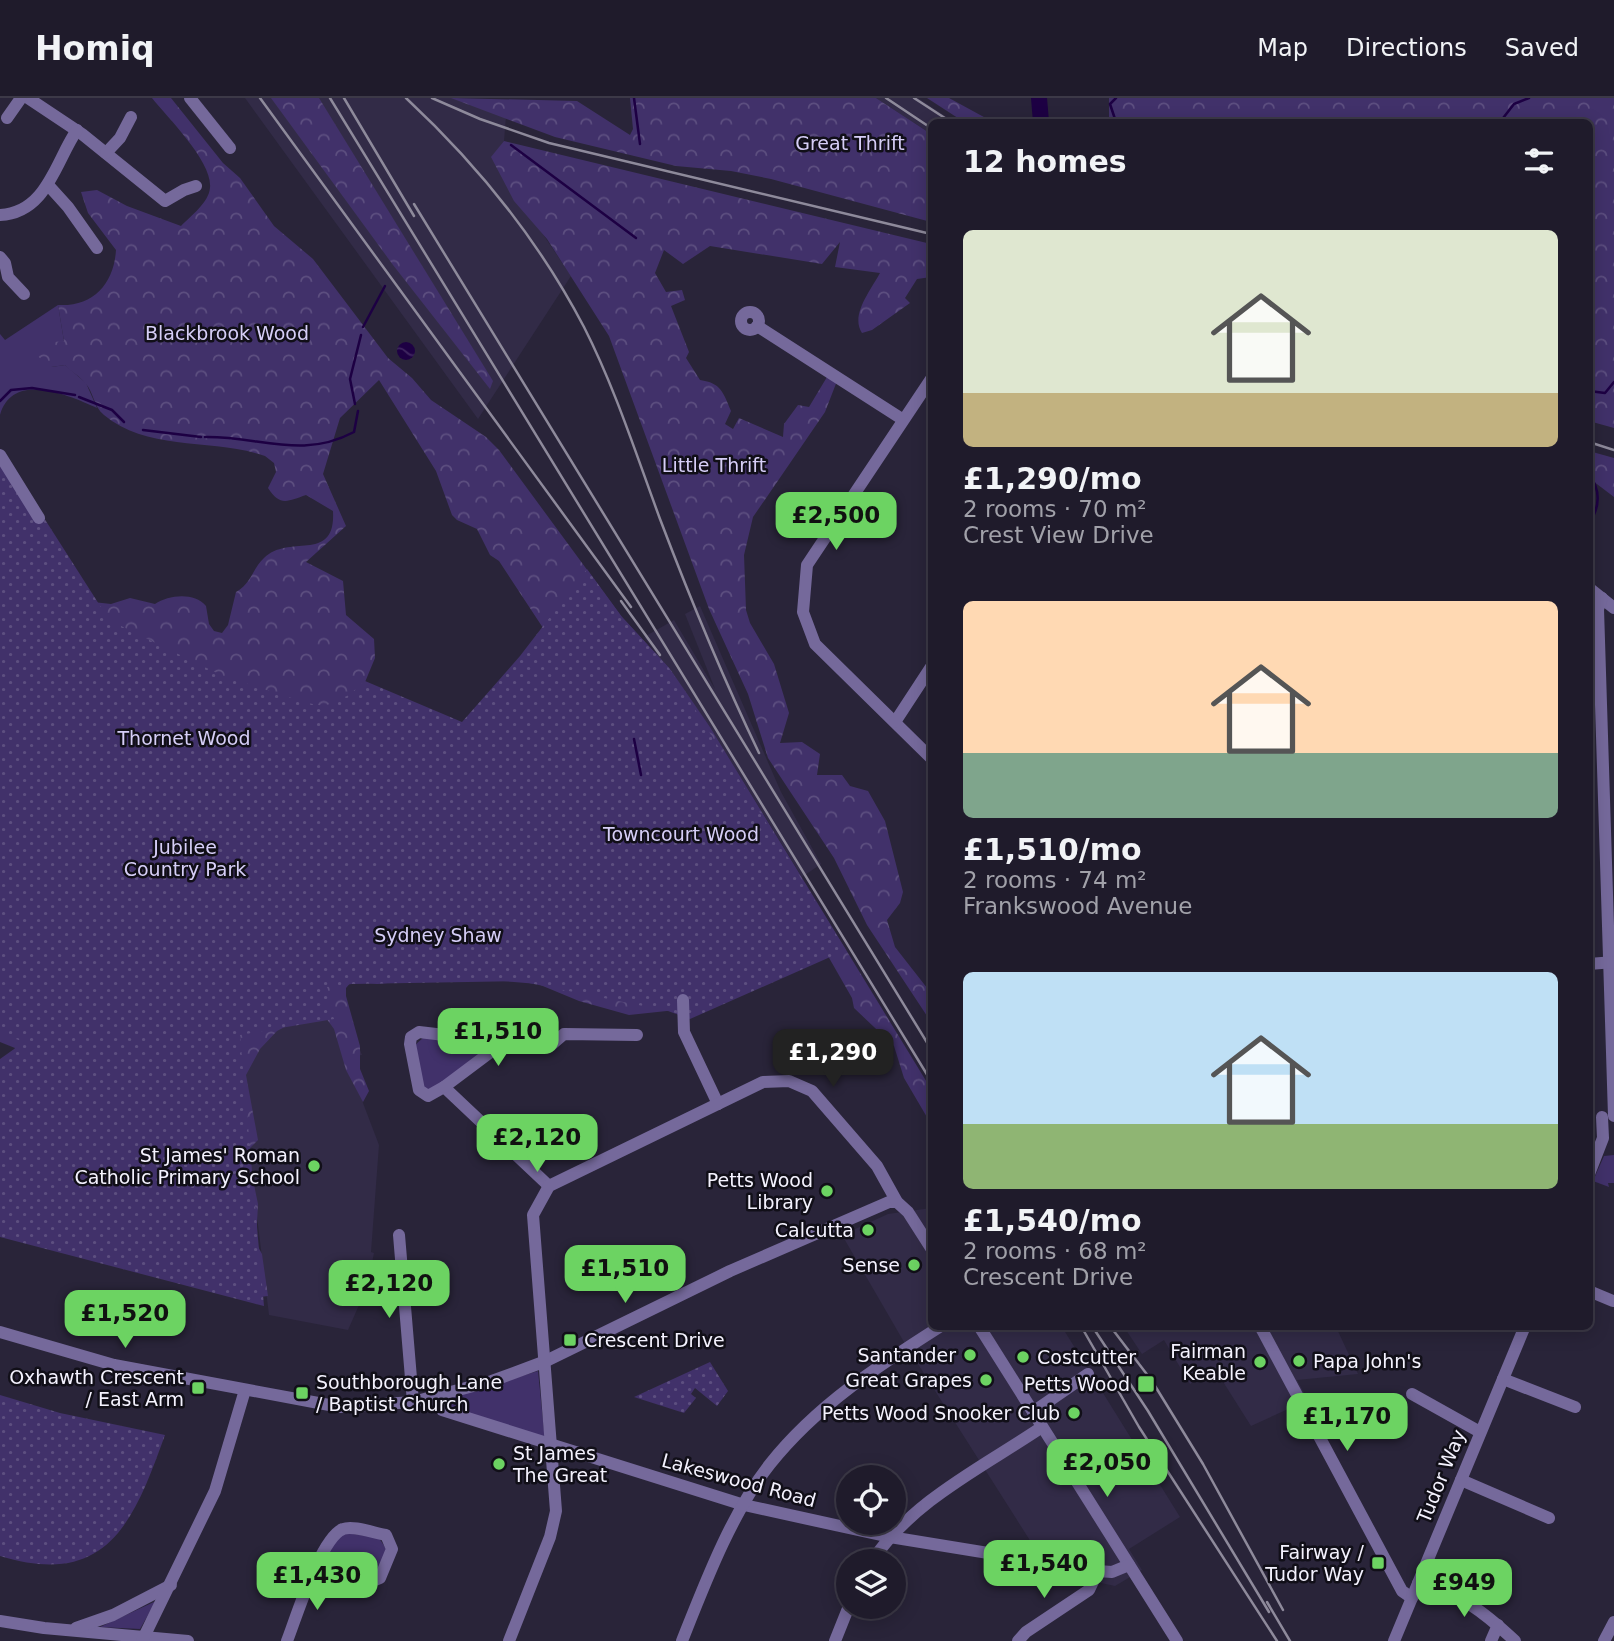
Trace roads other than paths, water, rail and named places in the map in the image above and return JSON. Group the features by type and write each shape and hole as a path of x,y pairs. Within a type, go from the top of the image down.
{"street":[{"path":"7,118 21,98"},
{"path":"28,98 77,130 123,170 165,201 196,186"},
{"path":"190,98 230,148"},
{"path":"106,153 120,138 131,117"},
{"path":"0,215 19,210 49,186 77,130"},
{"path":"49,186 68,207 97,248"},
{"path":"0,257 8,277 20,290"},
{"path":"757,326 902,419"},
{"path":"928,383 807,565 803,612 815,644 928,755"},
{"path":"0,455 39,519"},
{"path":"1593,591 1614,608"},
{"path":"1593,1168 1607,1145 1605,1117 1611,962 1609,806 1598,609 1602,598"},
{"path":"895,722 928,672"},
{"path":"1593,964 1611,962"},
{"path":"683,1000 684,1032 718,1104"},
{"path":"504,1042 444,1087 428,1096 419,1090 410,1045 411,1037 419,1032 550,1046 564,1034 637,1035"},
{"path":"509,1641 550,1537 556,1511 533,1215 549,1186 763,1082 789,1081 812,1091 877,1166 897,1202 908,1212 928,1243"},
{"path":"444,1087 549,1186"},
{"path":"0,1332 114,1365 340,1407 413,1402 435,1398 546,1361 826,1227 889,1202 897,1202"},
{"path":"399,1235 413,1402"},
{"path":"1593,1293 1613,1301"},
{"path":"682,1641 705,1583 744,1505 769,1465 817,1413 866,1375 935,1330"},
{"path":"982,1330 1177,1641"},
{"path":"1262,1330 1402,1591 1412,1598"},
{"name":"Tudor Way","path":"1394,1641 1523,1330"},
{"path":"1033,1412 1088,1374"},
{"path":"1503,1378 1575,1407"},
{"path":"143,1639 215,1491 245,1390"},
{"path":"1412,1394 1480,1432"},
{"name":"Lakeswood Road","path":"435,1398 442,1410 744,1505 890,1537 1098,1571 1112,1572 1129,1565"},
{"path":"881,1549 920,1507 1042,1427"},
{"path":"1461,1480 1549,1518"},
{"path":"287,1641 316,1570 331,1536 345,1528 386,1535 392,1549 380,1578 368,1583 316,1570"},
{"path":"1018,1641 1026,1632 1089,1590 1098,1571"},
{"path":"1418,1583 1465,1600 1515,1641"},
{"path":"65,1630 113,1615 171,1585"},
{"path":"835,1641 844,1619"},
{"path":"0,1621 143,1639 188,1641"},
{"path":"1604,1641 1614,1622"},
{"path":"1491,1641 1498,1625"}],"water":[{"path":"406,342 412,345 415,351 412,357 406,360 400,357 397,351 400,345"}],"waterway":[{"path":"634,98 640,144"},
{"path":"1039,98 1041,119"},
{"path":"1115,119 1110,104 1116,98"},
{"path":"1502,119 1514,104 1529,98"},
{"path":"511,145 636,238"},
{"path":"363,327 385,286"},
{"path":"355,404 350,379 361,335"},
{"path":"1593,392 1605,393 1614,382"},
{"path":"0,401 11,390 32,388 75,395"},
{"path":"79,397 112,410 124,422"},
{"path":"205,437 280,445 316,444 354,432 358,411"},
{"path":"143,430 201,437"},
{"path":"1593,480 1598,499 1593,515"},
{"path":"634,739 641,775"}],"railway":[{"path":"260,98 631,607"},
{"path":"330,98 928,1076"},
{"path":"344,98 414,216"},
{"path":"406,98 458,150 505,205 547,264 584,327 615,397 695,607 759,753"},
{"path":"432,98 480,119 549,143 928,233"},
{"path":"886,98 928,126"},
{"path":"914,98 946,119"},
{"path":"414,204 928,1044"},
{"path":"1593,443 1614,450"},
{"path":"621,601 660,655"},
{"path":"1083,1330 1139,1427 1277,1641"},
{"path":"1095,1330 1148,1411 1269,1612"},
{"path":"1113,1330 1152,1381 1203,1464 1283,1610"},
{"path":"1267,1602 1290,1641"}],"place":[{"name":"St James' Roman Catholic Primary School","path":"314,1166"},
{"name":"Petts Wood Library","path":"827,1191"},
{"name":"Calcutta","path":"868,1230"},
{"name":"Sense","path":"914,1265"},
{"name":"Crescent Drive","path":"570,1340"},
{"name":"Santander","path":"970,1355"},
{"name":"Costcutter","path":"1023,1357"},
{"name":"Papa John's","path":"1299,1361"},
{"name":"Fairman Keable","path":"1260,1362"},
{"name":"Great Grapes","path":"986,1380"},
{"name":"Petts Wood","path":"1146,1384"},
{"name":"Oxhawth Crescent / East Arm","path":"198,1388"},
{"name":"Southborough Lane / Baptist Church","path":"302,1393"},
{"name":"Petts Wood Snooker Club","path":"1074,1413"},
{"name":"St James The Great","path":"499,1464"},
{"name":"Fairway / Tudor Way","path":"1378,1563"}],"park label":[{"name":"Great Thrift","path":"850,143"},
{"name":"Blackbrook Wood","path":"227,333"},
{"name":"Little Thrift","path":"714,465"},
{"name":"Thornet Wood","path":"184,738"},
{"name":"Towncourt Wood","path":"681,834"},
{"name":"Jubilee Country Park","path":"185,858"},
{"name":"Sydney Shaw","path":"438,935"}]}
